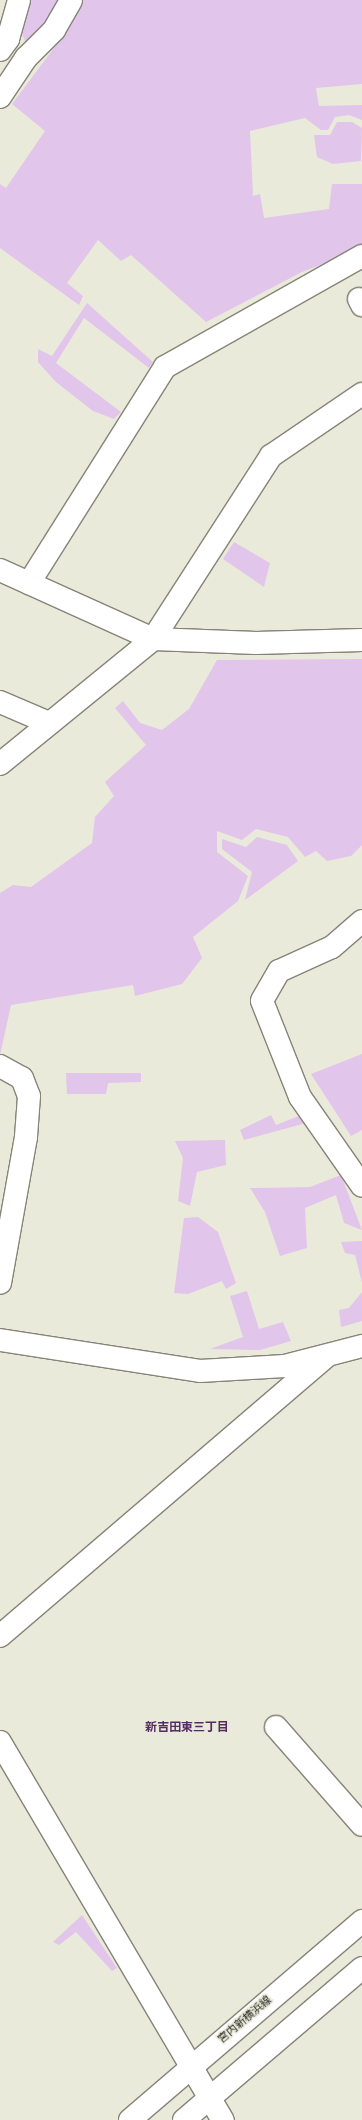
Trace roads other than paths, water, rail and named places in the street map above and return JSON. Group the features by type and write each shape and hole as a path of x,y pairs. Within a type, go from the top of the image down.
{"street":[{"path":"0,50 8,39 19,0"},
{"path":"0,97 26,58 54,30 71,0"},
{"path":"29,584 165,368 362,256"},
{"path":"0,764 153,639 271,456 362,394"},
{"path":"0,570 153,639 256,643 362,640"},
{"path":"0,702 49,723"},
{"path":"362,921 332,947 279,971 262,1001 300,1097 362,1186"},
{"path":"0,1066 22,1078 29,1096 26,1137 0,1283"},
{"path":"0,1340 200,1371 285,1366 326,1357 362,1346"},
{"path":"0,1636 326,1357"},
{"path":"276,1727 362,1825"},
{"path":"0,1742 223,2120"},
{"name":"宮内新横浜線","path":"130,2120 190,2065 362,1921"},
{"path":"184,2120 362,1968"}],"district":[{"name":"新吉田東三丁目","path":"187,1728"}]}
